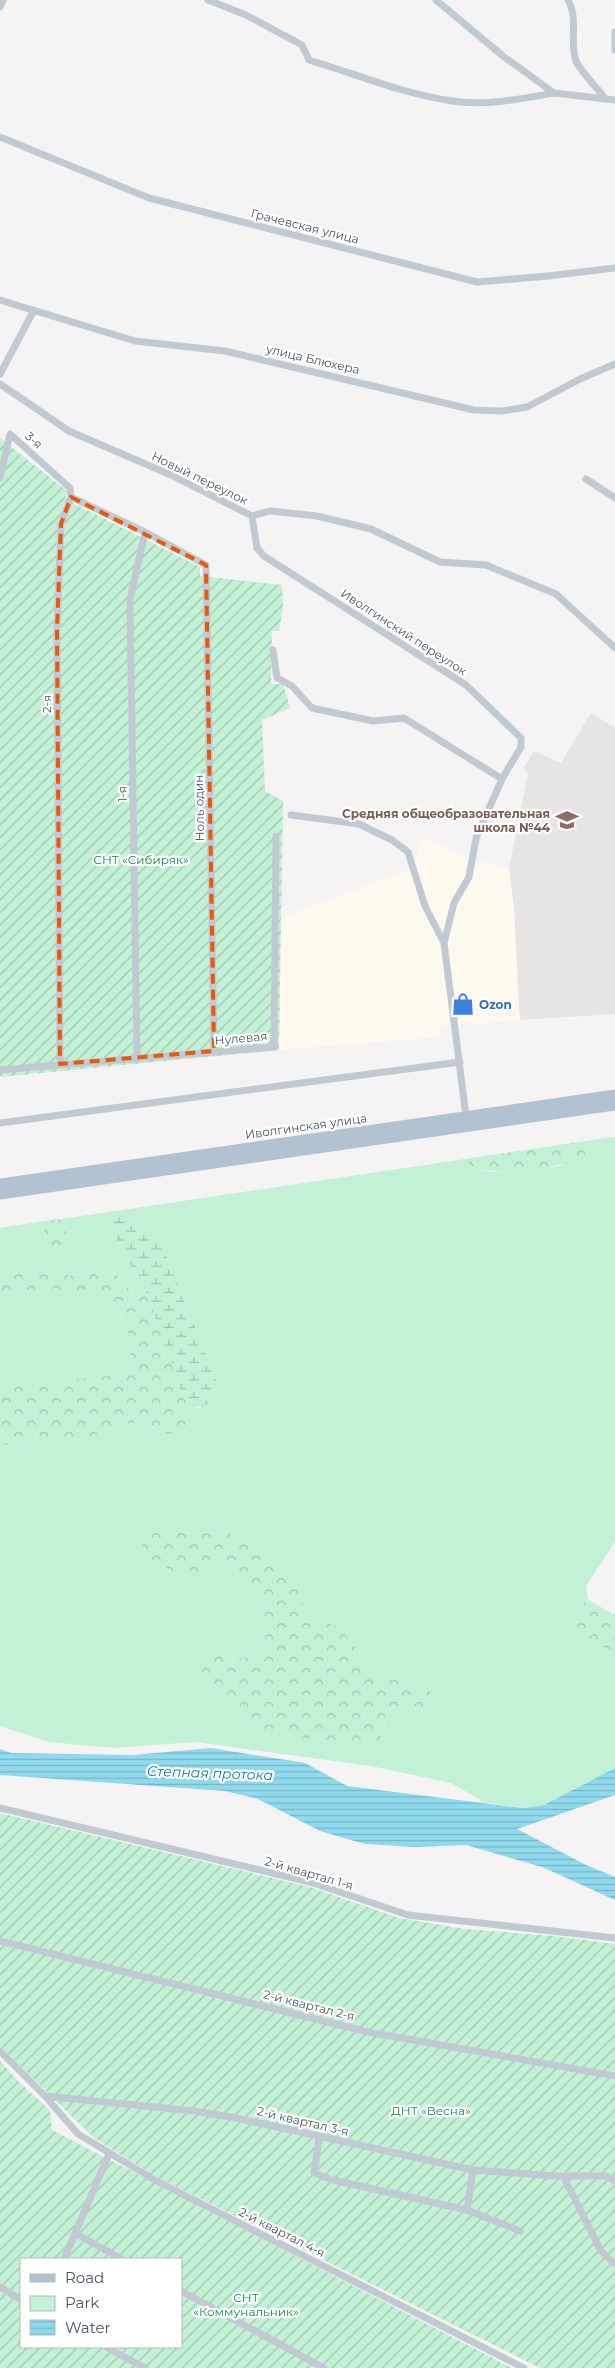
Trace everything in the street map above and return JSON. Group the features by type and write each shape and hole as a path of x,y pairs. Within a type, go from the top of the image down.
{"main road":[{"name":"Иволгинская улица","path":"0,1184 615,1095"},
{"name":"Иволгинская улица","path":"0,1194 615,1105"}],"street":[{"path":"0,8 4,0"},
{"path":"208,0 246,15 302,45 309,60 406,90 453,101 512,101 554,93 604,97 615,100"},
{"path":"436,0 503,56 554,93"},
{"path":"568,0 574,9 575,59 579,67 604,97"},
{"path":"615,32 615,50"},
{"name":"Грачевская улица","path":"0,137 149,198 477,282 615,268"},
{"name":"улица Блюхера","path":"0,300 134,341 224,350 474,410 502,411 527,407 580,379 615,364"},
{"path":"0,374 34,310"},
{"name":"Новый переулок","path":"0,384 69,431 171,475 252,516 270,511 317,516 371,530 440,562 486,565 556,594 615,648"},
{"name":"3-я","path":"0,478 10,434 70,488 71,497"},
{"path":"586,479 615,498"},
{"path":"71,497 145,532"},
{"name":"2-я","path":"60,1064 57,629 61,524 71,497"},
{"name":"Иволгинский переулок","path":"252,516 256,548 264,556 466,685 521,738 521,747 502,779 476,838 469,877 454,904 444,943"},
{"name":"Ноль один","path":"145,532 206,565 214,1051"},
{"name":"1-я","path":"137,1058 130,600 145,532"},
{"path":"273,650 277,678 292,686 312,708 373,721 404,718 502,779"},
{"name":"Иволгинский переулок","path":"291,815 359,824 392,840 408,852 425,906 444,943 466,1116"},
{"name":"Нулевая","path":"0,1070 274,1047 276,836"},
{"path":"0,1123 460,1062"},
{"name":"2-й квартал 1-я","path":"0,1808 310,1882 408,1915 615,1938"},
{"name":"2-й квартал 2-я","path":"0,1941 368,2032 615,2076"},
{"path":"0,2051 45,2096"},
{"name":"2-й квартал 4-я","path":"45,2096 78,2134 153,2179 524,2368"},
{"name":"2-й квартал 3-я","path":"45,2096 194,2111 236,2118 473,2170 554,2176 606,2176 615,2181"},
{"name":"2-й квартал 3-я","path":"319,2139 314,2173 333,2180 467,2210 520,2231"},
{"path":"64,2258 109,2154"},
{"path":"467,2210 473,2170"},
{"path":"564,2180 601,2251 615,2264"},
{"path":"76,2234 120,2258"},
{"path":"0,2287 20,2299"},
{"path":"182,2292 324,2368"},
{"path":"108,2348 145,2368"}],"highlighted area":[{"path":"71,497 206,565 214,1051 60,1064 57,629 61,524"}],"shaded area":[{"name":"Средняя общеобразовательная школа №44","path":"591,713 615,728 615,1014 520,1020 514,908 509,869 528,773 523,769 534,751 561,763"},
{"path":"423,837 468,858 509,869 514,908 520,1020 440,1027 441,1037 279,1050 281,918 411,869"}],"green space":[{"name":"СНТ «Сибиряк»","path":"0,438 67,491 65,499 200,567 200,576 282,585 283,607 279,631 272,631 271,684 283,684 290,708 262,720 265,791 283,801 279,1050 0,1077"},
{"path":"615,1137 615,1542 586,1586 588,1600 576,1609 582,1633 615,1654 615,1768 544,1805 523,1808 486,1803 451,1783 371,1766 195,1742 114,1748 49,1742 0,1726 0,1445 87,1439 120,1424 146,1422 155,1429 182,1433 189,1408 201,1408 146,1228 131,1217 116,1217 115,1236 148,1296 129,1288 115,1273 99,1269 73,1276 38,1269 0,1275 0,1228 44,1221 44,1237 49,1246 60,1249 68,1238 62,1219 465,1159 474,1169 493,1172 559,1166 588,1149 585,1141","holes":["163,1529 197,1534 229,1533 298,1588 304,1612 341,1629 372,1670 402,1683 428,1690 427,1711 396,1706 385,1713 384,1731 259,1733 234,1700 204,1676 219,1653 242,1659 262,1650 268,1626 256,1592 230,1565 209,1568 197,1577 182,1577 153,1561"]},
{"path":"585,1141 588,1149 584,1157 544,1168 516,1171 474,1169 465,1159"},
{"path":"116,1217 130,1217 146,1228 164,1250 216,1380 215,1392 207,1404 196,1408 189,1408 183,1396 148,1296 115,1236 111,1222"},
{"path":"62,1219 68,1238 68,1247 60,1249 49,1247 44,1237 44,1221"},
{"path":"38,1269 73,1276 99,1269 115,1273 129,1288 148,1296 189,1408 183,1433 172,1434 163,1432 146,1422 120,1424 87,1439 0,1445 0,1385 134,1374 126,1323 107,1295 99,1289 66,1293 48,1288 0,1294 0,1275"},
{"path":"48,1288 66,1293 99,1289 107,1295 126,1323 134,1375 0,1385 0,1294"},
{"path":"163,1529 197,1534 229,1533 262,1556 298,1588 305,1612 341,1629 372,1670 402,1683 428,1690 435,1696 436,1705 427,1711 396,1706 385,1713 384,1731 376,1745 259,1733 234,1700 204,1676 199,1663 204,1653 219,1653 242,1659 262,1650 268,1626 256,1592 230,1565 209,1568 197,1577 182,1577 153,1561 142,1544 145,1532"},
{"path":"588,1600 615,1615 615,1654 581,1633 573,1620 576,1609"},
{"name":"ДНТ «Весна»","path":"0,1813 310,1887 399,1918 465,1929 554,1936 615,1944 615,2368 540,2368 155,2176 94,2138 0,2046"},
{"name":"СНТ «Коммунальник»","path":"0,2061 20,2083 50,2110 52,2130 512,2368 0,2368"}],"water":[{"name":"Степная протока","path":"211,1748 305,1763 347,1786 523,1808 544,1805 615,1768 615,1795 517,1829 586,1865 615,1877 615,1900 542,1867 466,1845 415,1847 365,1844 320,1831 258,1799 225,1791 0,1775 0,1749 11,1753 133,1755"}],"place":[{"name":"Средняя общеобразовательная школа №44","path":"567,820"},
{"name":"Ozon","path":"463,1004"}]}
